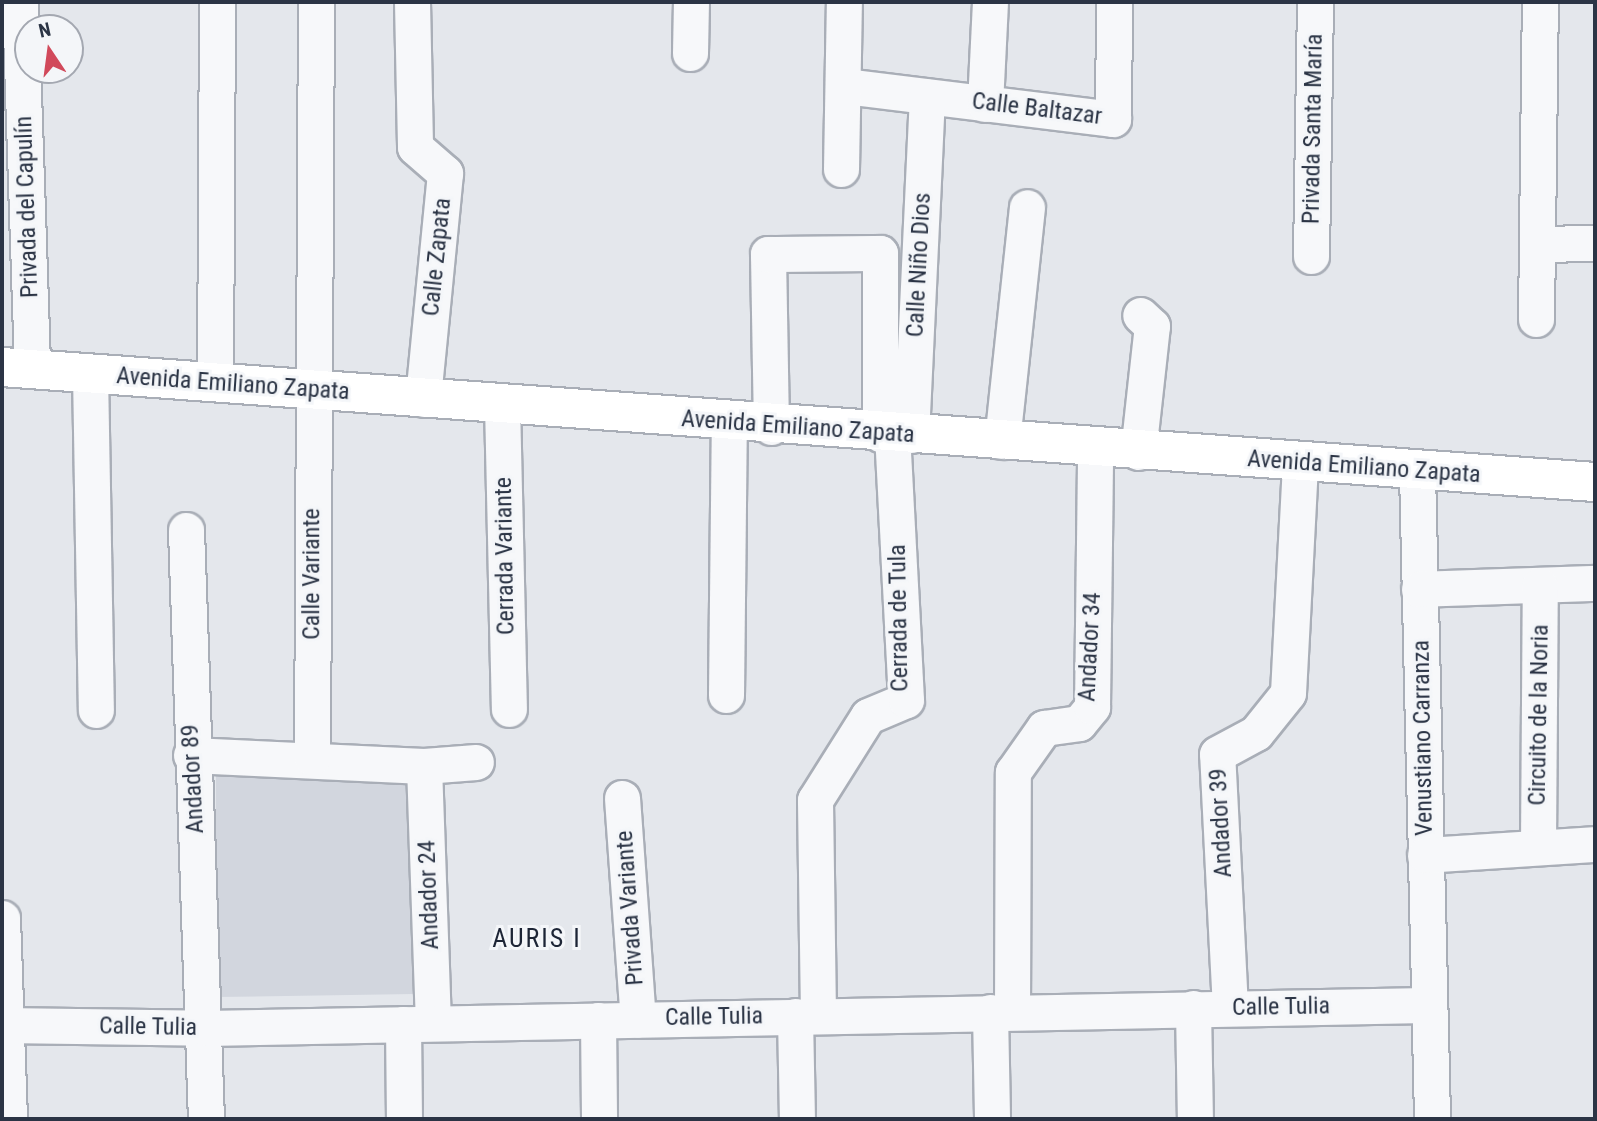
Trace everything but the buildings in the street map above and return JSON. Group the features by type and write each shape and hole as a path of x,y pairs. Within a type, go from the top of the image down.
{"main road":[{"name":"Avenida Emiliano Zapata","path":"17,369 312,389 771,427 1595,482"}],"street":[{"name":"Privada del Capulín","path":"17,369 20,2"},
{"path":"215,382 217,2"},
{"name":"Calle Variante","path":"312,758 316,2"},
{"name":"Calle Zapata","path":"412,2 415,147 445,173 423,399"},
{"path":"690,53 691,2"},
{"path":"841,169 845,86 844,2"},
{"path":"985,103 990,2"},
{"name":"Calle Baltazar","path":"845,86 1113,119 1114,2"},
{"name":"Privada Santa María","path":"1311,256 1315,2"},
{"path":"1536,319 1539,2"},
{"name":"Calle Niño Dios","path":"894,435 928,96"},
{"path":"1002,441 1027,207"},
{"path":"1537,244 1595,243"},
{"path":"771,427 768,254 880,253 894,435"},
{"path":"1138,452 1152,326 1140,315"},
{"path":"90,373 96,710"},
{"name":"Cerrada Variante","path":"502,404 509,709"},
{"path":"726,695 729,423"},
{"name":"Cerrada de Tula","path":"807,1016 815,800 868,716 906,700 894,435"},
{"name":"Andador 34","path":"992,1119 1001,1012 1013,772 1044,728 1079,723 1092,707 1095,449"},
{"name":"Andador 39","path":"1230,1007 1217,754 1256,733 1288,693 1300,463"},
{"name":"Venustiano Carranza","path":"1417,471 1427,1005 1432,1119"},
{"name":"Andador 89","path":"186,530 191,755 206,1028 206,1119"},
{"path":"1419,589 1595,583"},
{"name":"Circuito de la Noria","path":"1538,845 1540,586"},
{"path":"191,755 312,758 424,766 476,761"},
{"name":"Andador 24","path":"404,1119 418,1023 424,766"},
{"name":"Privada Variante","path":"622,798 638,1019"},
{"path":"1425,855 1538,845 1595,844"},
{"path":"2,918 9,1119"},
{"name":"Calle Tulia","path":"5,1025 206,1028 1427,1005"},
{"path":"1193,1008 1195,1119"},
{"path":"797,1119 807,1016"},
{"path":"598,1020 599,1119"}],"shaded area":[{"path":"216,774 416,776 414,994 216,997"}],"district":[{"name":"AURIS I","path":"537,939"}]}
